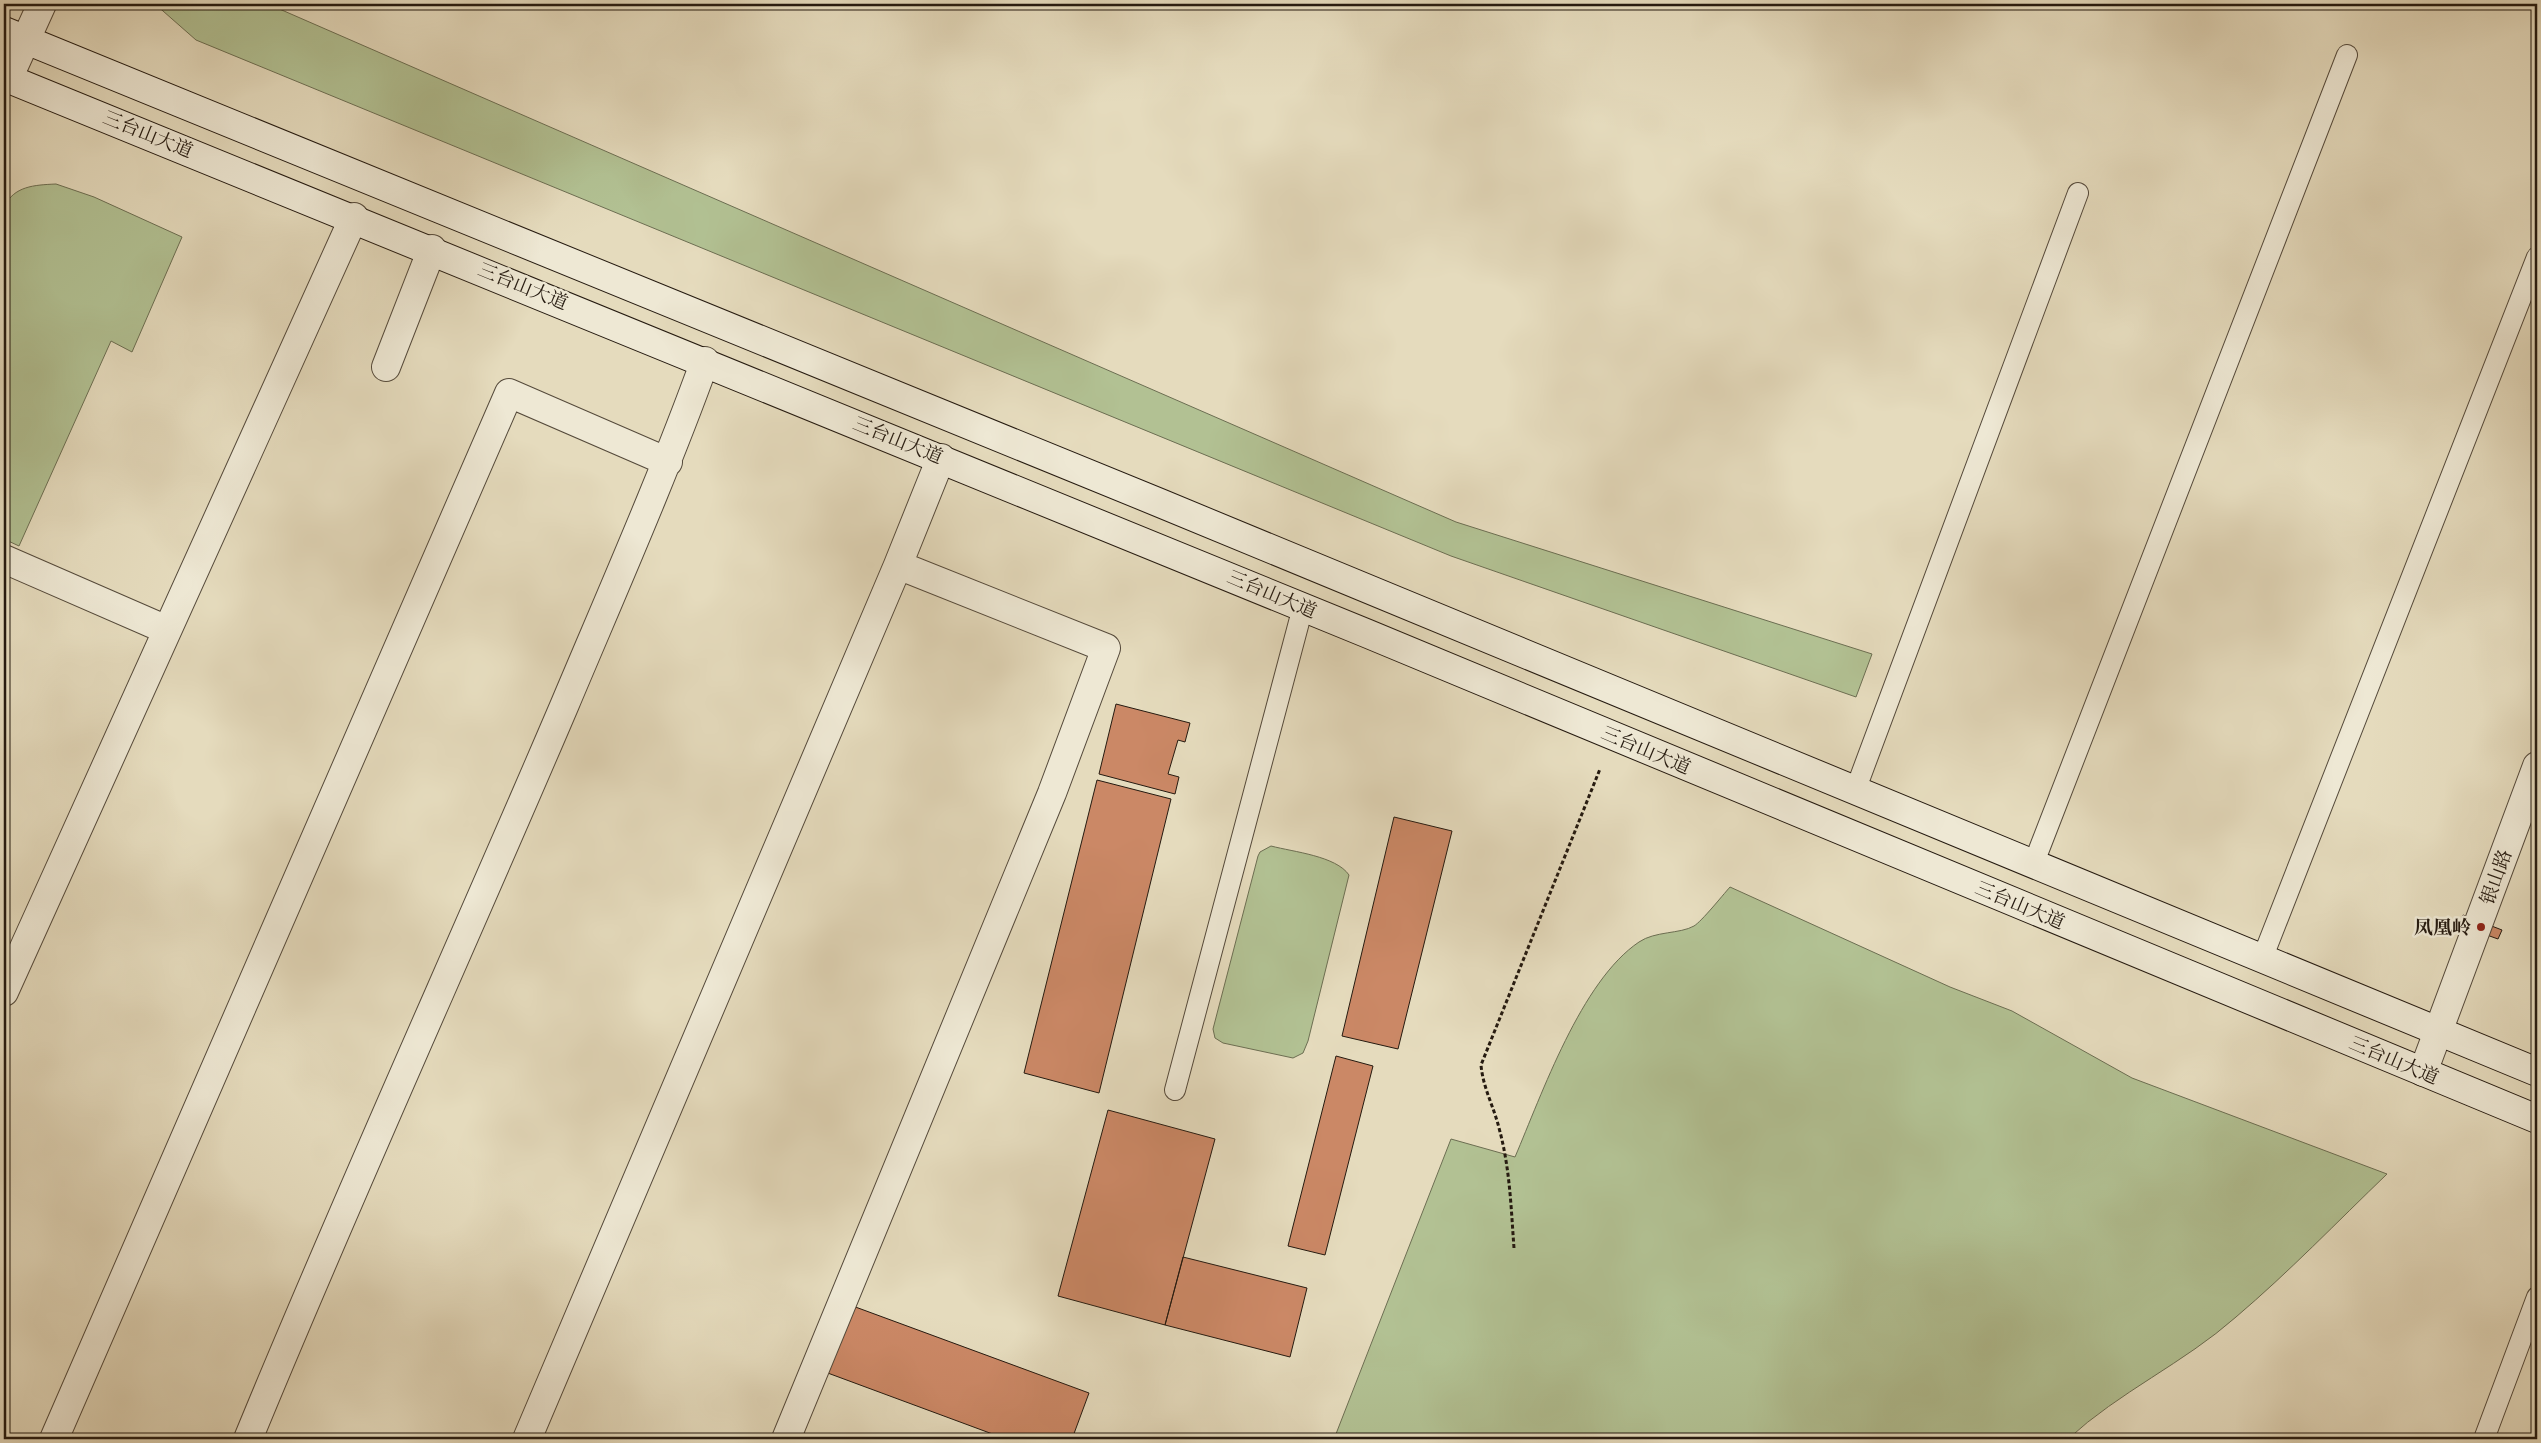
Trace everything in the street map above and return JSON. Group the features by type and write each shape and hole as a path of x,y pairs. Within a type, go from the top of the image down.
{"street":[{"path":"6,78 15,35 42,4"},
{"path":"15,35 1169,507 2537,1072"},
{"name":"三台山大道","path":"6,78 354,217 706,361 2537,1119"},
{"path":"4,992 354,217"},
{"path":"386,367 432,249"},
{"path":"248,1439 320,1263 489,882 668,462 706,361"},
{"path":"54,1439 509,393 668,462"},
{"path":"527,1439 898,565 941,458"},
{"path":"4,559 167,630"},
{"path":"786,1439 1052,793 1106,648 898,565"},
{"name":"银山路","path":"2423,1072 2537,766"}],"lane":[{"path":"2033,865 2347,55"},
{"path":"1855,791 2078,193"},
{"path":"2262,959 2537,257"},
{"path":"1175,1090 1303,607"},
{"path":"2484,1439 2537,1297"}],"path":[{"path":"1514,1248 1510,1186 1499,1128 1483,1083 1481,1065 1613,736"}],"green space":[{"path":"155,4 268,4 1456,522 1872,654 1856,697 1451,556 196,40"},
{"path":"56,184 94,197 182,237 132,352 111,341 19,546 4,539 4,207 8,200 19,191 33,186"},
{"path":"1271,846 1325,859 1335,863 1349,875 1308,1041 1303,1053 1293,1058 1223,1043 1215,1038 1213,1029 1258,856 1260,852"},
{"path":"1730,887 1950,987 2012,1011 2132,1078 2387,1174 2294,1265 2216,1334 2108,1407 2068,1439 1334,1439 1451,1139 1515,1157 1565,1040 1599,983 1618,960 1645,938 1694,926"}],"building":[{"path":"1116,704 1190,723 1185,742 1178,740 1168,774 1179,777 1175,794 1099,774"},
{"path":"1097,780 1171,799 1099,1093 1024,1073"},
{"path":"1394,817 1452,831 1398,1049 1342,1036"},
{"name":"凤凰岭","path":"2463,915 2502,930 2498,939 2459,925"},
{"path":"1336,1056 1373,1066 1325,1255 1288,1246"},
{"path":"1108,1110 1215,1139 1165,1325 1058,1296"},
{"path":"1183,1257 1307,1288 1290,1357 1165,1325"},
{"path":"850,1305 1089,1393 1072,1439 1006,1439 825,1372"}],"place":[{"name":"凤凰岭","path":"2481,927"}]}
